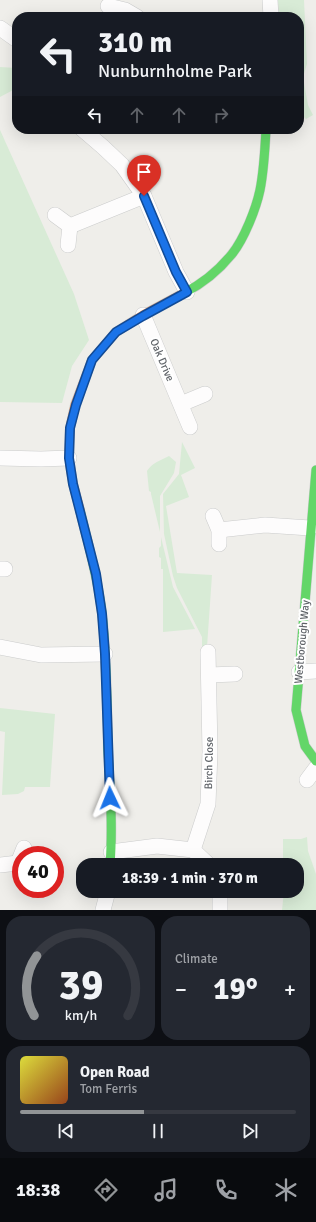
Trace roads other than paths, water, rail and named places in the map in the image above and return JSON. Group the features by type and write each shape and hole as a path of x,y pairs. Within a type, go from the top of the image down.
{"street":[{"path":"270,0 271,12"},
{"path":"108,6 131,9"},
{"path":"0,28 12,36"},
{"path":"88,134 122,165 144,196 176,272 187,292"},
{"path":"111,858 105,654 102,614 96,574 73,484 69,458 70,428 76,405 92,360 116,332 187,292 210,276 232,254 249,225 260,191 266,134"},
{"path":"70,226 144,196"},
{"path":"55,215 70,226"},
{"path":"68,245 70,226"},
{"name":"Oak Drive","path":"143,316 190,427"},
{"path":"181,404 205,394"},
{"path":"0,458 69,458"},
{"name":"Westborough Way","path":"316,470 310,528 312,556 304,614 296,710 306,746 316,761"},
{"path":"212,516 219,537 265,525 310,528"},
{"path":"0,647 41,654 105,654"},
{"name":"Birch Close","path":"193,850 208,804 210,752 208,652"},
{"path":"299,672 316,671"},
{"path":"209,675 235,674"},
{"path":"307,780 316,768"},
{"path":"115,858 158,846 193,850 202,858"},
{"path":"0,865 12,867"},
{"path":"103,910 106,898"},
{"path":"220,898 220,910"}]}
